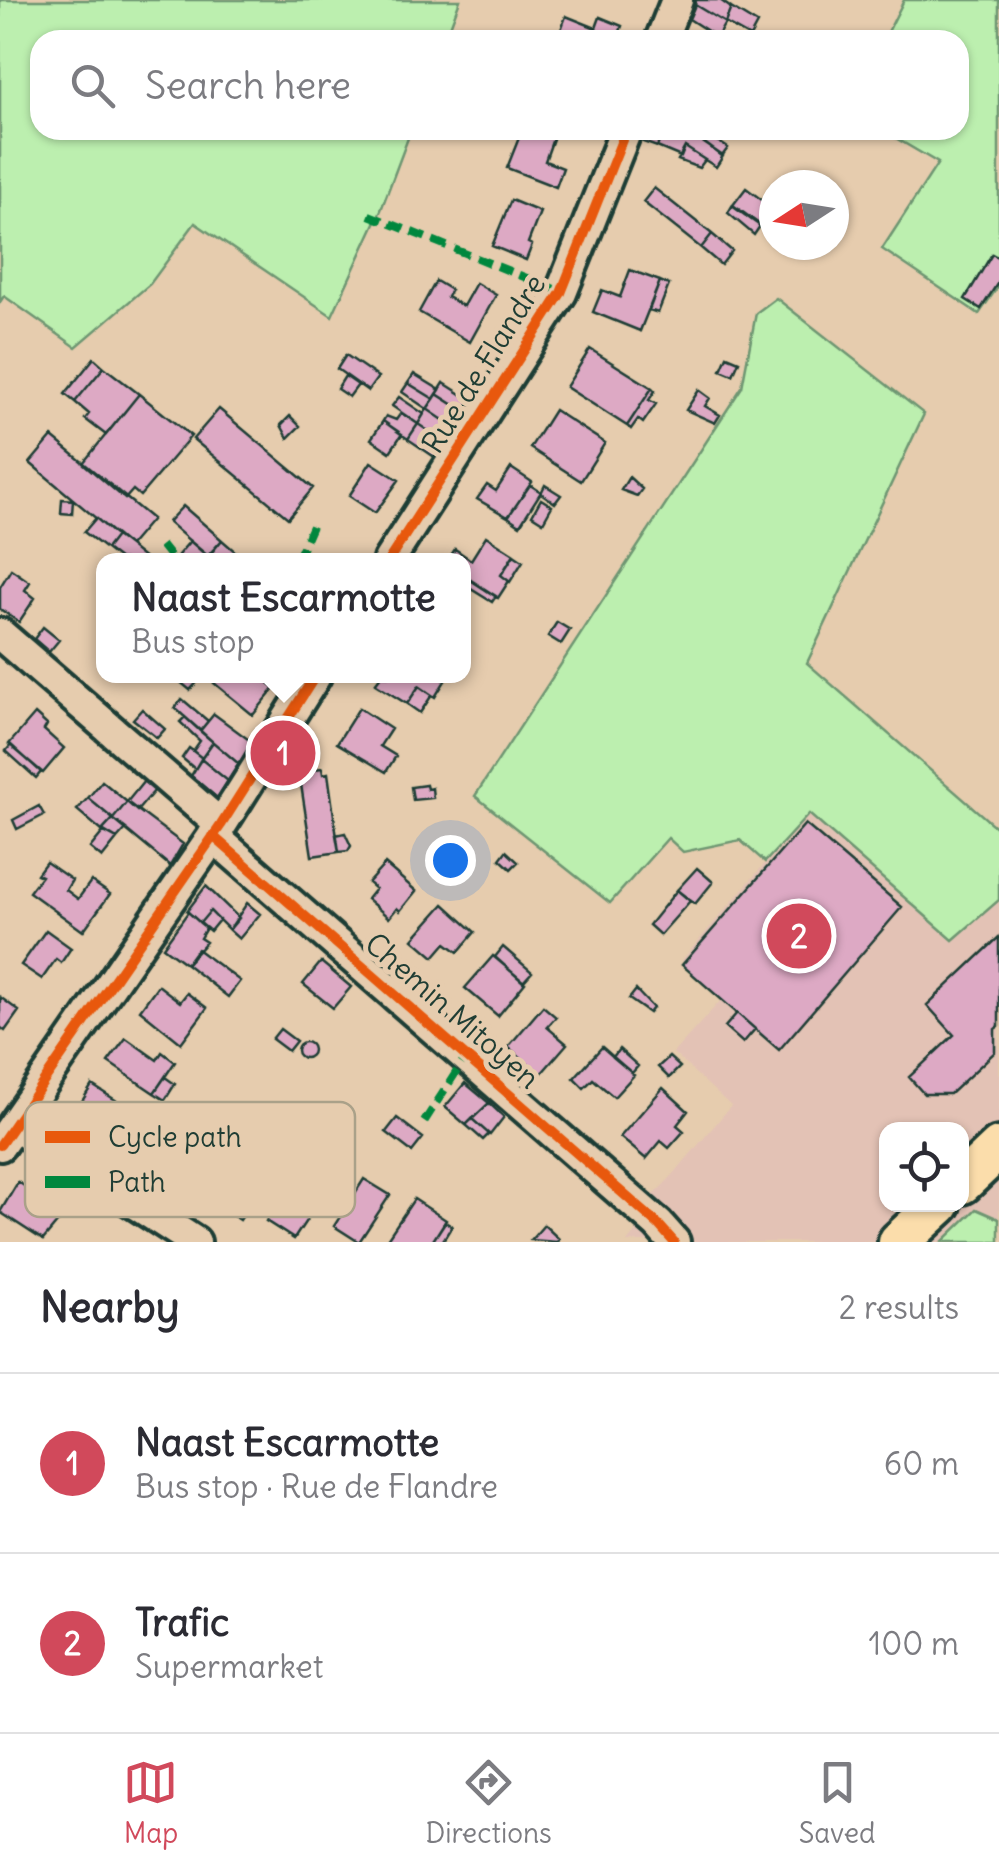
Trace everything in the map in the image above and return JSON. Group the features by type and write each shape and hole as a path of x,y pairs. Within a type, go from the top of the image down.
{"main road":[{"path":"969,1177 999,1148"}],"street":[{"path":"665,30 677,0"},
{"name":"Rue de Flandre","path":"394,553 561,294 622,140"},
{"name":"Chemin Mitoyen","path":"0,634 666,1233 684,1242"},
{"path":"30,1102 218,830 311,683"},
{"path":"7,1135 25,1109"},
{"path":"151,1217 195,1242"}],"shaded area":[{"path":"808,813 952,940 999,900 999,1242 627,1242 648,1216 640,1209 731,1106 673,1053 724,997 682,960"}],"green space":[{"path":"0,0 460,0 449,30 30,30 30,140 407,140 381,210 332,316 195,223 150,284 76,347 4,296 0,302"},
{"path":"904,0 999,0 999,285 979,314 882,249 938,163 899,140 969,140 969,30 889,30"},
{"path":"776,298 924,414 807,663 999,830 999,900 953,940 809,814 765,862 740,840 683,852 668,838 610,903 475,796 742,387 756,313"},
{"path":"976,1209 999,1219 999,1242 942,1242"}],"building":[{"path":"696,0 720,0 731,8 725,23 695,5"},
{"path":"695,5 725,23 721,30 706,30 689,19"},
{"path":"731,8 757,24 754,30 738,30 725,23"},
{"path":"566,16 596,28 600,17 622,26 621,30 561,30"},
{"path":"518,140 552,140 545,161 563,168 556,187 507,168"},
{"path":"644,140 660,140 657,147"},
{"path":"660,140 700,140 723,156 716,167 685,147 681,157 657,147"},
{"path":"716,140 728,148 722,156 702,141"},
{"path":"685,147 705,160 699,168 678,160"},
{"path":"654,188 712,234 701,248 643,202"},
{"path":"746,188 759,198 759,224 733,205"},
{"path":"511,200 540,212 526,260 492,246"},
{"path":"732,206 759,228 754,235 728,213"},
{"path":"712,234 732,251 721,265 701,248"},
{"path":"992,254 999,258 999,281 981,309 965,299"},
{"path":"630,270 660,281 640,331 593,312 602,290 620,297"},
{"path":"436,281 451,290 447,297 463,306 476,283 496,295 470,342 419,312"},
{"path":"660,281 669,285 658,313 649,310"},
{"path":"590,349 652,388 627,426 566,387"},
{"path":"346,355 378,377 368,391 337,369"},
{"path":"727,356 739,361 733,375 721,370"},
{"path":"94,358 104,367 75,402 65,394"},
{"path":"104,367 139,394 106,435 85,419 89,414 75,402"},
{"path":"414,374 440,390 434,399 408,383"},
{"path":"345,376 358,385 349,397 337,389"},
{"path":"408,383 434,399 427,409 402,392"},
{"path":"444,383 472,401 465,412 437,394"},
{"path":"652,388 655,391 649,400 656,404 643,423 638,419 631,429 627,426"},
{"path":"699,390 710,398 705,406 720,415 715,423 686,410"},
{"path":"139,394 191,436 140,496 133,490 125,499 83,463"},
{"path":"437,394 465,412 455,428 427,409"},
{"path":"399,397 424,414 418,424 392,406"},
{"path":"219,409 313,488 288,518 193,439"},
{"path":"427,409 455,428 446,443 418,424"},
{"path":"554,410 605,443 581,481 530,448"},
{"path":"401,413 418,424 408,439 383,421 386,416 396,420"},
{"path":"290,416 300,426 288,438 281,425"},
{"path":"383,421 402,434 390,452 371,439"},
{"path":"418,424 446,443 436,458 408,439"},
{"path":"52,437 152,519 129,546 30,463"},
{"path":"371,462 399,480 375,513 349,496"},
{"path":"511,468 532,482 508,517 477,499 487,485 496,491"},
{"path":"629,477 642,489 637,496 621,490"},
{"path":"530,485 541,492 520,525 508,517"},
{"path":"545,485 561,495 555,503 541,493"},
{"path":"62,499 73,500 72,514 61,513"},
{"path":"541,499 552,506 543,522 532,515"},
{"path":"183,506 222,540 211,553 203,553 168,522"},
{"path":"96,518 116,536 106,549 84,532"},
{"path":"116,536 137,553 111,553 106,549"},
{"path":"486,536 514,554 501,575 509,581 498,598 471,580 471,560"},
{"path":"222,540 237,553 210,553"},
{"path":"190,541 204,553 180,553"},
{"path":"514,555 523,561 510,582 501,575"},
{"path":"11,569 30,582 25,590 35,598 19,622 0,609 0,587"},
{"path":"471,580 496,596 492,602 471,589"},
{"path":"557,622 570,630 561,644 548,636"},
{"path":"43,627 59,640 49,652 34,639"},
{"path":"214,683 269,683 275,688 253,715"},
{"path":"444,683 435,697 419,686 407,704 375,684"},
{"path":"419,686 432,695 420,713 407,704"},
{"path":"182,699 208,721 200,731 175,708"},
{"path":"359,708 391,729 380,746 396,756 386,772 337,743"},
{"path":"142,709 165,729 157,738 133,719"},
{"path":"35,714 47,725 44,730 64,748 43,773 9,744"},
{"path":"214,714 252,742 239,764 200,731"},
{"path":"185,717 213,742 202,758 193,751 200,741 180,722"},
{"path":"213,742 239,764 228,781 201,759"},
{"path":"11,745 41,772 36,778 6,751"},
{"path":"189,748 202,758 195,769 182,758"},
{"path":"201,759 228,781 217,798 191,776"},
{"path":"322,768 323,774 328,773 339,852 312,856 300,778 302,771"},
{"path":"102,781 127,802 113,819 88,798"},
{"path":"144,781 155,790 137,811 127,802"},
{"path":"426,785 427,789 432,788 433,798 413,800 411,787"},
{"path":"88,798 113,819 102,831 77,810"},
{"path":"127,802 183,844 170,866 113,819"},
{"path":"39,806 44,815 17,829 13,820"},
{"path":"113,819 126,829 117,839 102,831"},
{"path":"805,824 902,907 779,1050 682,965"},
{"path":"104,831 117,839 102,858 90,848"},
{"path":"345,833 351,846 348,851 339,852 336,835"},
{"path":"506,851 518,862 511,869 500,859"},
{"path":"46,862 72,880 66,890 78,899 91,881 110,894 83,931 29,892"},
{"path":"385,864 416,891 389,918 367,899 375,889 368,883"},
{"path":"697,868 713,882 695,904 677,890"},
{"path":"206,886 239,918 229,930 210,911 200,923 187,911"},
{"path":"677,890 690,901 660,935 649,925"},
{"path":"247,903 260,914 239,939 229,930"},
{"path":"444,904 475,932 458,952 446,943 434,957 413,939"},
{"path":"210,911 219,920 210,931 200,923"},
{"path":"188,912 206,928 200,938 206,942 186,964 163,947"},
{"path":"46,930 71,948 61,963 56,959 42,979 21,965"},
{"path":"999,937 999,1026 995,1029 995,1052 950,1094 924,1094 909,1077 954,1035 927,1005"},
{"path":"503,947 532,972 523,982 495,957"},
{"path":"197,949 240,981 228,997 186,964"},
{"path":"493,956 525,983 498,1016 465,988"},
{"path":"321,962 351,987 333,1008 303,984"},
{"path":"158,985 180,1002 187,993 207,1008 181,1043 140,1010"},
{"path":"636,990 653,1008 649,1013 629,999"},
{"path":"0,997 19,1011 5,1031 0,1027"},
{"path":"543,1006 556,1017 547,1027 567,1044 540,1075 508,1047"},
{"path":"737,1013 755,1029 743,1043 725,1027"},
{"path":"280,1029 296,1041 288,1051 272,1039"},
{"path":"126,1038 157,1060 162,1052 175,1062 154,1093 108,1062"},
{"path":"305,1042 313,1050 305,1058 297,1050"},
{"path":"602,1047 634,1075 614,1097 593,1079 584,1088 574,1078"},
{"path":"619,1049 638,1066 632,1073 613,1057"},
{"path":"669,1057 680,1067 669,1078 658,1067"},
{"path":"165,1077 175,1084 165,1100 154,1093"},
{"path":"465,1083 489,1103 466,1125 445,1107"},
{"path":"92,1085 119,1102 81,1102"},
{"path":"663,1088 688,1111 677,1125 684,1131 669,1148 661,1141 646,1159 620,1137"},
{"path":"489,1103 504,1117 490,1135 472,1119"},
{"path":"397,1118 423,1138 412,1152 386,1132"},
{"path":"472,1119 489,1134 483,1140 466,1125"},
{"path":"364,1179 390,1195 359,1242 334,1226 340,1217 355,1217 355,1193"},
{"path":"18,1182 25,1186 25,1217 62,1217 43,1240 0,1212"},
{"path":"414,1199 446,1220 432,1242 385,1242"},
{"path":"269,1217 309,1217 294,1239 266,1221"},
{"path":"445,1222 452,1226 442,1242 432,1242"},
{"path":"544,1225 559,1239 557,1242 531,1240"}],"marked path":[{"path":"369,215 562,292"},
{"path":"300,553 312,526"},
{"path":"161,545 167,553"},
{"path":"424,1122 466,1057"}],"cycle path":[{"path":"394,553 561,293 622,140"},
{"path":"30,1102 221,825 311,683"},
{"path":"213,836 674,1242"},
{"path":"0,1145 25,1109"}],"place":[{"name":"Naast Escarmotte","path":"283,753"},
{"name":"Trafic","path":"799,936"}]}
